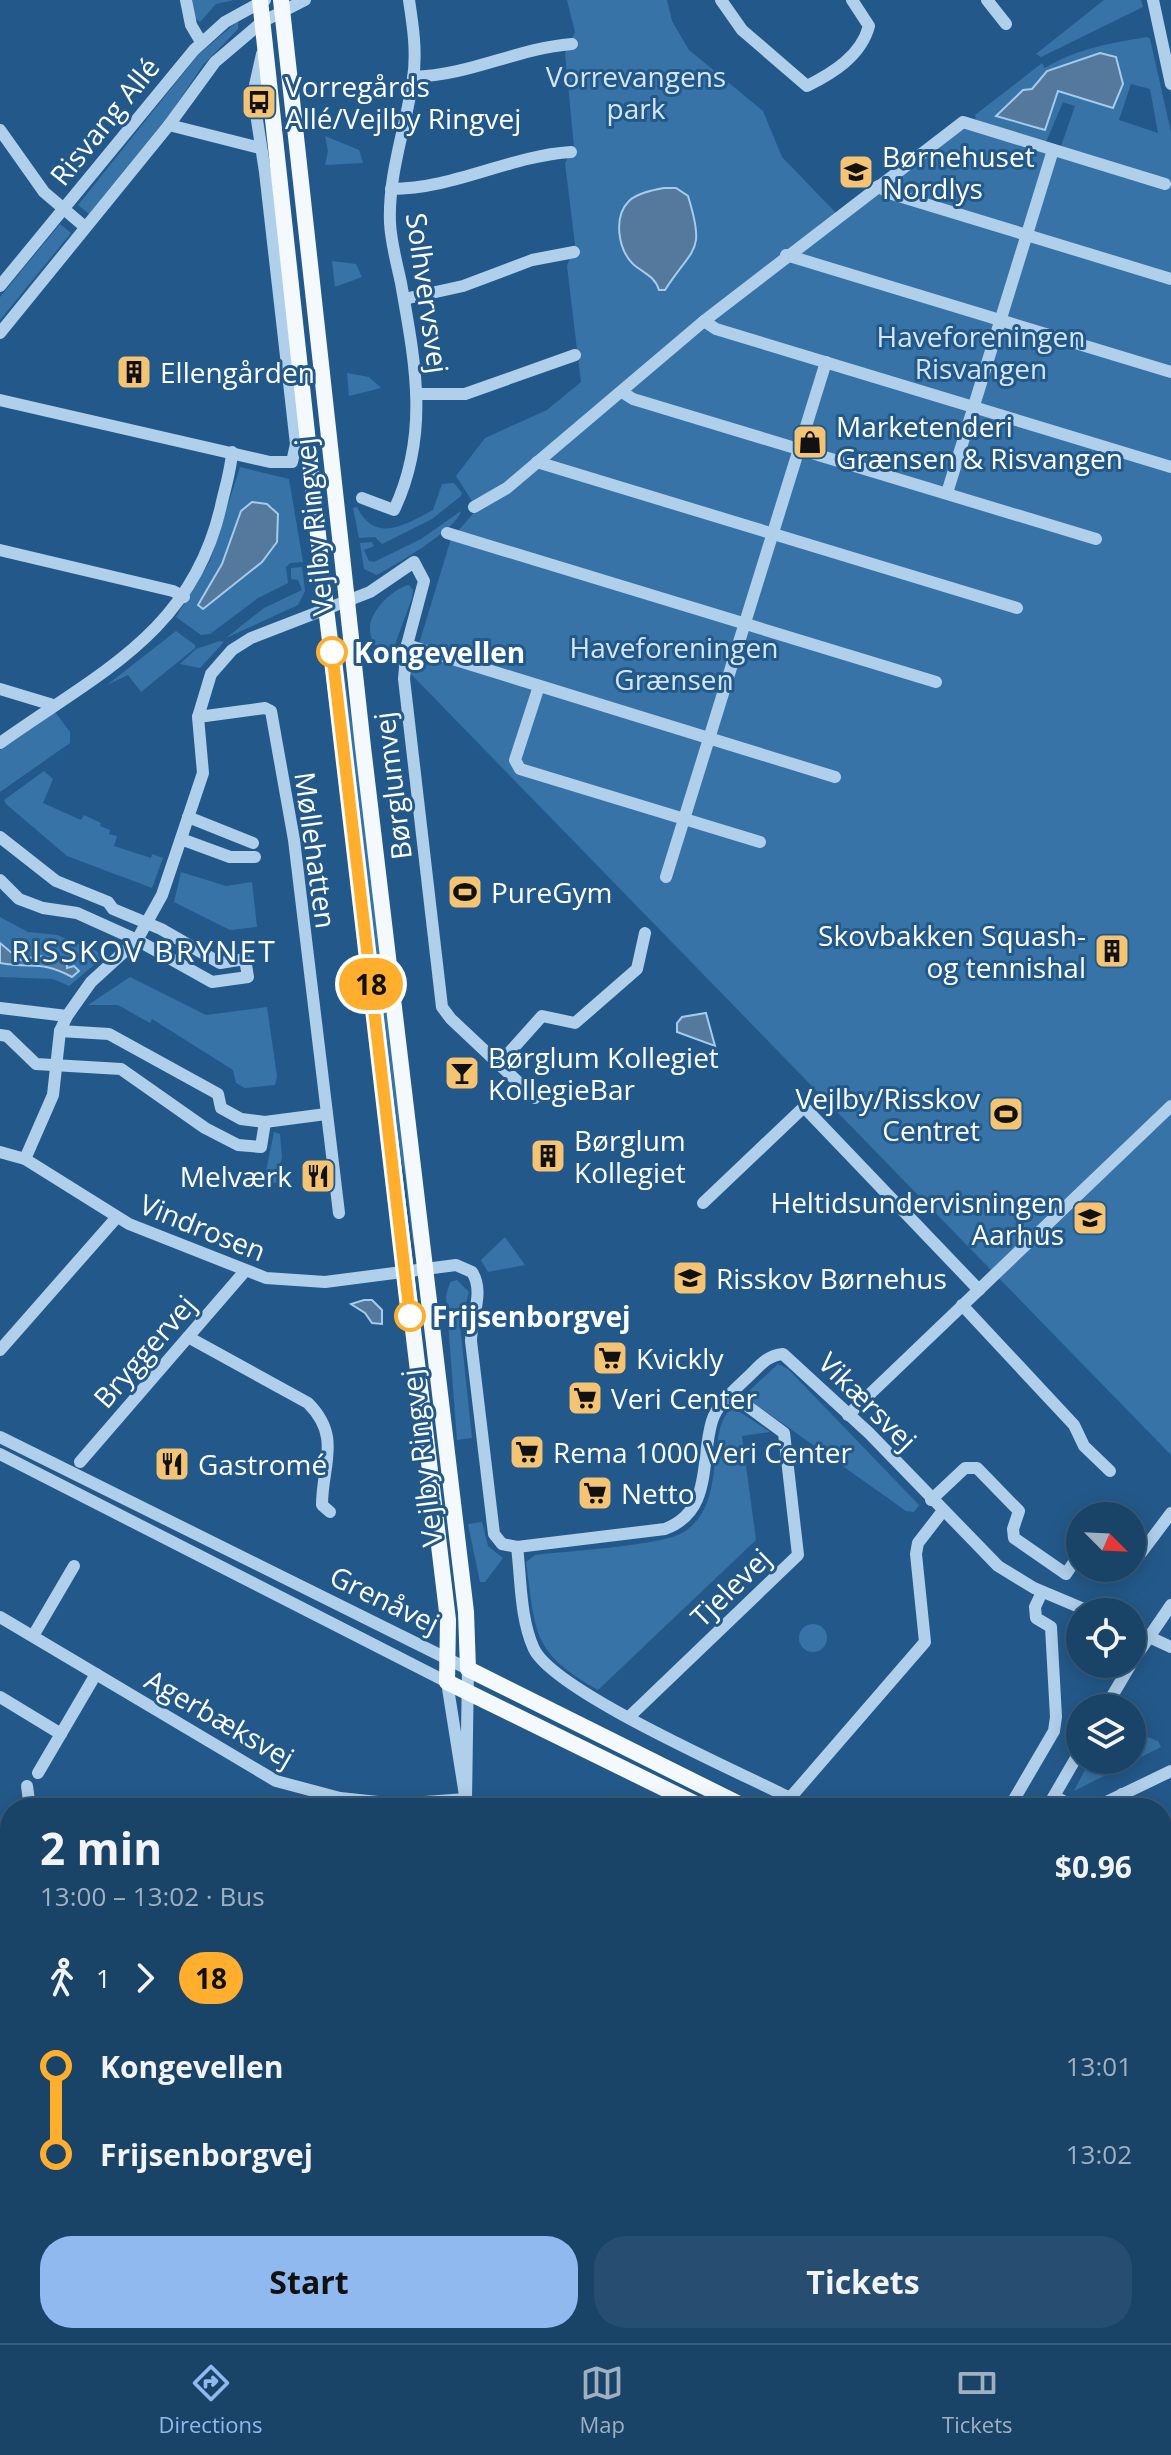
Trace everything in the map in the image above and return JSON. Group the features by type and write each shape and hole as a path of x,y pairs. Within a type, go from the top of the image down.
{"main road":[{"name":"Vejlby Ringvej","path":"262,1 326,608 448,1620 447,1682"},
{"name":"Vejlby Ringvej","path":"281,6 346,600 466,1612 468,1669"},
{"name":"Grenåvej","path":"468,1669 727,1798"},
{"name":"Grenåvej","path":"447,1682 684,1798"}],"street":[{"path":"186,0 191,25 201,42"},
{"name":"Risvang Allé","path":"0,333 169,125 215,62 281,6 305,0"},
{"name":"Solhvervsvej","path":"362,498 394,510 415,444 419,394 390,224 391,189 413,77 414,32 409,0"},
{"path":"721,0 742,30 807,86 838,68 863,44 869,26 852,0"},
{"path":"987,0 1006,24"},
{"path":"1153,0 1171,84"},
{"name":"Risvang Allé","path":"0,286 201,42 225,22 262,1"},
{"path":"413,77 468,72 534,48 572,44"},
{"name":"Vejlby Ringvej","path":"232,452 284,464 292,462 296,455 253,94 265,45"},
{"path":"474,507 507,488 786,255 963,122 1165,184"},
{"name":"Risvang Allé","path":"169,125 260,148"},
{"path":"1,134 26,171 85,227"},
{"path":"947,493 1053,150"},
{"path":"391,189 422,189 535,155 571,152"},
{"path":"878,186 889,193 1171,279"},
{"path":"404,299 463,286 532,260 574,252"},
{"path":"786,255 1171,372"},
{"path":"704,321 716,329 1171,467"},
{"path":"419,394 465,394 575,355"},
{"path":"666,877 826,362"},
{"path":"622,392 633,399 1096,539"},
{"path":"0,400 232,452 209,551 184,597 130,652 0,743"},
{"path":"537,462 1017,608"},
{"path":"447,533 936,682"},
{"path":"0,550 173,591 184,597"},
{"name":"Børglumvej","path":"346,600 370,592 414,562 424,581 407,645 405,690 442,1007 535,1098"},
{"path":"25,1159 53,1095 60,1031 67,1016 91,982 137,940 147,924 181,839 203,773 198,717 201,698 211,674 232,650 274,628 346,600"},
{"path":"407,645 835,777"},
{"path":"539,686 516,766 760,842"},
{"path":"0,689 53,705"},
{"name":"Møllehatten","path":"198,717 265,708 271,711 294,840 339,1213"},
{"path":"188,817 253,843"},
{"path":"0,837 56,881 108,902 113,909 220,963 245,959 248,977 212,982 137,940 77,913 43,908 19,899 0,880"},
{"path":"181,839 230,857 255,857"},
{"path":"499,1064 542,1016 575,1023 637,969 645,933"},
{"path":"0,1008 67,1016"},
{"path":"60,1031 109,1034 144,1050 218,1094 221,1108 241,1119 265,1122 326,1114"},
{"path":"0,1035 7,1036 36,1064 121,1069 205,1128 238,1145 261,1147 265,1122"},
{"path":"848,1415 1171,1106"},
{"path":"703,1203 804,1107 979,1290"},
{"path":"205,1128 221,1108"},
{"name":"Vindrosen","path":"0,1152 25,1159 117,1217 245,1271 283,1282 303,1283 405,1271"},
{"path":"0,1350 117,1217"},
{"path":"405,1271 464,1266 478,1280 471,1341 494,1534 502,1544 517,1547 665,1529 683,1520 700,1494 712,1420 731,1394"},
{"name":"Bryggervej","path":"80,1462 245,1271"},
{"path":"962,1305 1074,1425 1084,1446 1110,1471"},
{"path":"188,1337 300,1398 318,1413 327,1429 329,1445 322,1505 330,1512"},
{"name":"Vikærsvej","path":"731,1394 764,1361 777,1354 790,1357 998,1566 1066,1602"},
{"name":"Tjelevej","path":"629,1717 798,1555 784,1433 731,1394"},
{"name":"Grenåvej","path":"0,1437 468,1669"},
{"name":"Grenåvej","path":"0,1454 447,1682"},
{"path":"931,1500 965,1468 977,1468 1019,1511 1013,1529 1017,1542 1066,1574 1035,1607 1036,1618 1051,1627 1056,1717 1054,1731 1015,1798"},
{"path":"517,1547 528,1632 535,1650 546,1665 563,1679 629,1717 790,1798 925,1642 916,1554 918,1543 942,1512"},
{"path":"1146,1546 1171,1513"},
{"path":"33,1636 74,1566"},
{"path":"1146,1642 1171,1605"},
{"name":"Agerbæksvej","path":"0,1617 276,1781 309,1792 344,1798"},
{"path":"1146,1636 1171,1647"},
{"path":"466,1798 468,1669"},
{"path":"38,1773 96,1674"},
{"path":"447,1682 465,1798"},
{"path":"0,1697 61,1734"},
{"path":"1114,1798 1171,1771"},
{"path":"1058,1798 1054,1796 1067,1774"},
{"path":"27,1786 29,1798"},
{"path":"1122,1794 1125,1798"}],"green space":[{"path":"192,0 234,0 216,4 200,22 195,18"},
{"name":"Vorrevangens park","path":"567,0 667,0 672,21 689,50 763,111 782,157 837,214 506,483 472,501 456,476 485,438 547,410 581,382 567,266 575,244 565,163 574,147 565,53 575,32"},
{"path":"1104,0 1141,0 1143,7 1041,57 1036,54"},
{"path":"238,21 238,29 203,65 170,114 89,214 78,205 198,55"},
{"path":"1147,37 1150,39 1171,132 1171,1455 410,673 451,539 478,508 584,429 785,261 963,126 1058,155 1075,106 1063,102 1046,142 976,120 975,115 1042,63 1045,68 1081,51","holes":["1131,84 1150,89 1158,133 1119,120"]},
{"path":"325,136 359,150 363,163 325,165 328,151"},
{"path":"60,224 71,233 0,320 0,297"},
{"path":"332,261 356,264 362,277 335,287"},
{"path":"347,373 369,377 381,388 349,396"},
{"path":"240,467 289,479 303,562 290,563 286,567 288,583 258,598 210,634 201,635 176,617 210,561","holes":["252,502 273,507 275,546 262,562 203,609 198,605 222,564 241,511"]},
{"path":"454,483 461,496 432,519 382,544 375,537 359,538 353,508 357,507 373,525 391,528 433,510 442,484"},
{"path":"461,511 449,527 398,563 377,575 364,569 360,543 372,542 374,546 364,550 369,561 374,562 421,539"},
{"path":"302,567 305,591 298,605 226,638 264,608 302,590 298,580 291,579 291,568"},
{"path":"409,585 413,590 412,598 394,647 388,650 374,645 370,628 375,613 391,595"},
{"path":"336,620 359,768 417,1244 413,1244 405,1177 393,1126"},
{"path":"176,631 195,648 141,692 128,675 107,685"},
{"path":"224,642 200,668 180,664 196,649"},
{"path":"55,712 70,732 70,743 0,792 0,750"},
{"path":"44,771 53,779 43,803 81,820 84,815 101,823 100,826 110,830 109,834 117,836 114,846 151,858 152,854 163,858 152,888 67,856 6,804 4,800"},
{"path":"181,872 226,886 252,882 257,927 230,930 174,902"},
{"path":"0,917 28,932 57,935 106,955 69,986 53,979 0,977"},
{"path":"130,977 206,1015 267,1007 277,1076 275,1085 245,1088 236,1083 233,1070 152,1019 150,1023 118,1005 88,1005"},
{"path":"274,1132 280,1134 282,1157 276,1183 264,1181"},
{"path":"505,1237 525,1265 488,1272 481,1260"},
{"path":"457,1280 469,1292 460,1325 472,1438 457,1440 446,1296 450,1282"},
{"path":"778,1364 788,1369 919,1505 914,1512 906,1511 751,1401 748,1392"},
{"path":"734,1408 770,1432 742,1436 756,1540 598,1690 576,1677 548,1652 536,1624 526,1562 535,1555 634,1545 682,1533 697,1520 706,1504 712,1486 720,1430 725,1417"},
{"path":"482,1522 488,1546 503,1558 485,1582 480,1582 468,1524"},
{"path":"813,1624 823,1628 827,1638 823,1648 813,1652 803,1648 799,1638 803,1628"},
{"path":"1146,1736 1158,1741 1161,1747 1146,1755"},
{"path":"1083,1774 1108,1774 1074,1791"}],"shaded area":[{"path":"1100,53 1116,57 1123,84 1113,108 1058,91 1045,130 996,116 1023,90 1032,89 1047,71"},
{"path":"664,188 676,188 688,196 696,240 694,248 665,290 659,290 652,278 628,258 621,242 619,224 624,208 632,198"},
{"path":"252,502 267,504 278,514 277,542 262,562 203,609 198,605 222,564 241,511"},
{"path":"0,943 20,960 39,956 67,961 67,968 74,966 79,971 72,977 44,967 0,963"},
{"path":"706,1013 715,1046 677,1032 677,1023 682,1017"},
{"path":"372,1300 382,1310 382,1324 372,1323 365,1313 351,1304"}],"bus line":[{"name":"18","path":"332,652 410,1316"}],"place":[{"name":"Vorregårds Allé/Vejlby Ringvej","path":"259,102"},
{"name":"Børnehuset Nordlys","path":"856,172"},
{"name":"Ellengården","path":"134,372"},
{"name":"Marketenderi Grænsen & Risvangen","path":"810,442"},
{"name":"Kongevellen","path":"332,652"},
{"name":"PureGym","path":"465,892"},
{"name":"Skovbakken Squash- og tennishal","path":"1112,951"},
{"name":"Børglum Kollegiet KollegieBar","path":"462,1073"},
{"name":"Vejlby/Risskov Centret","path":"1006,1114"},
{"name":"Børglum Kollegiet","path":"548,1156"},
{"name":"Melværk","path":"318,1176"},
{"name":"Heltidsundervisningen Aarhus","path":"1090,1218"},
{"name":"Risskov Børnehus","path":"690,1278"},
{"name":"Frijsenborgvej","path":"410,1316"},
{"name":"Kvickly","path":"610,1358"},
{"name":"Veri Center","path":"585,1398"},
{"name":"Rema 1000 Veri Center","path":"527,1452"},
{"name":"Gastromé","path":"172,1464"},
{"name":"Netto","path":"595,1493"}],"district":[{"name":"RISSKOV BRYNET","path":"144,950"}],"park label":[{"name":"Haveforeningen Risvangen","path":"981,352"},
{"name":"Haveforeningen Grænsen","path":"674,663"}]}
